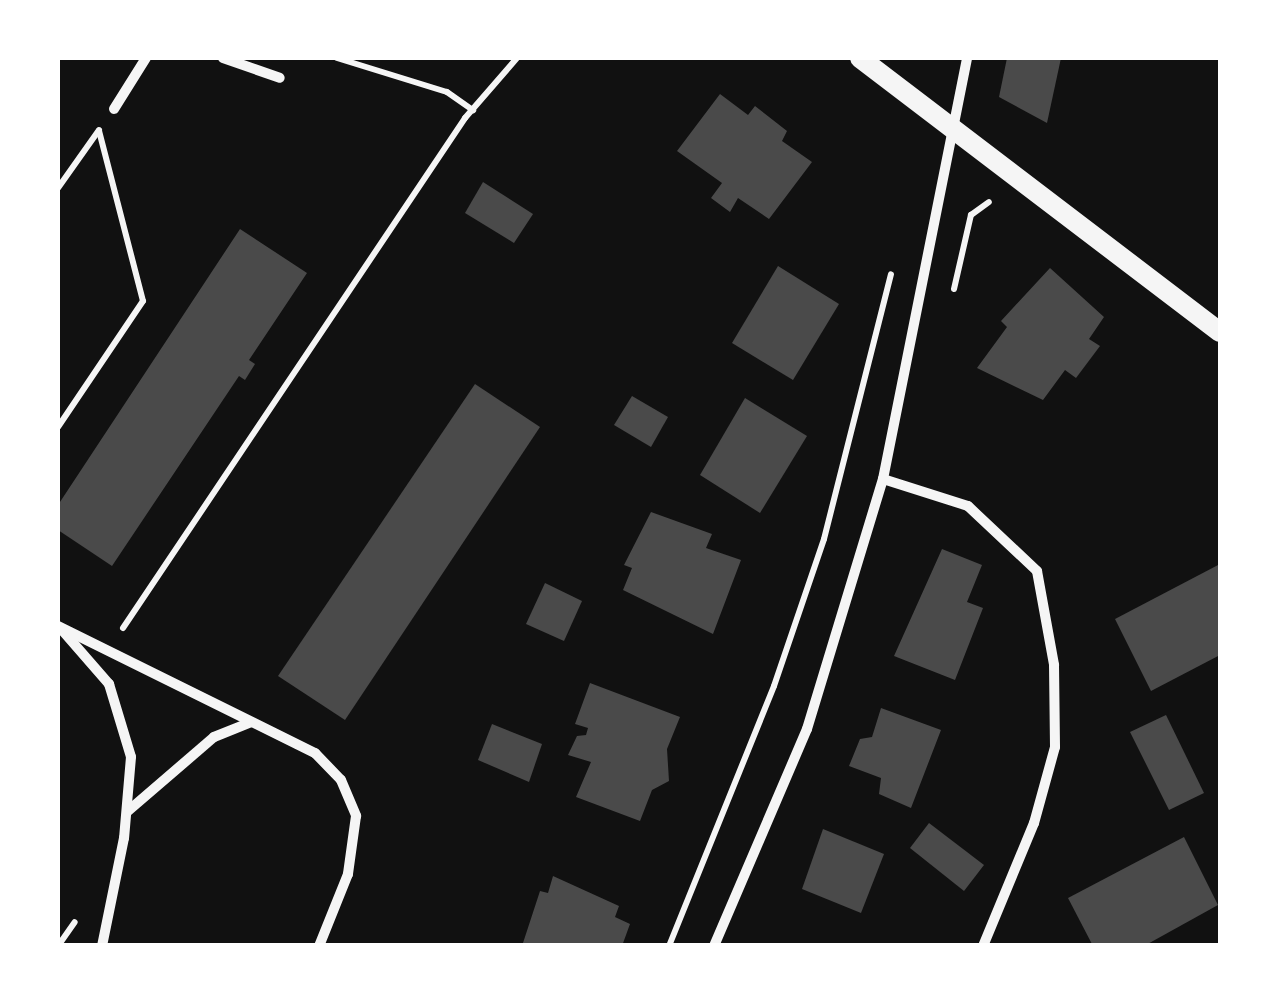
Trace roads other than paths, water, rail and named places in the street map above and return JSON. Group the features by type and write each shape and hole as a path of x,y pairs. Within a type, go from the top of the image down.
{"main road":[{"path":"860,58 1220,332"}],"street":[{"path":"114,108 146,58"},
{"path":"223,58 280,78"},
{"path":"714,946 807,729 884,479 967,58"},
{"path":"884,479 968,506 1036,571 1054,665 1055,747 1034,823 983,946"},
{"path":"58,626 315,752 341,780 356,816 348,874 320,946"},
{"path":"58,626 109,684 131,757 128,812 102,946"},
{"path":"128,812 214,736 251,722"}]}
